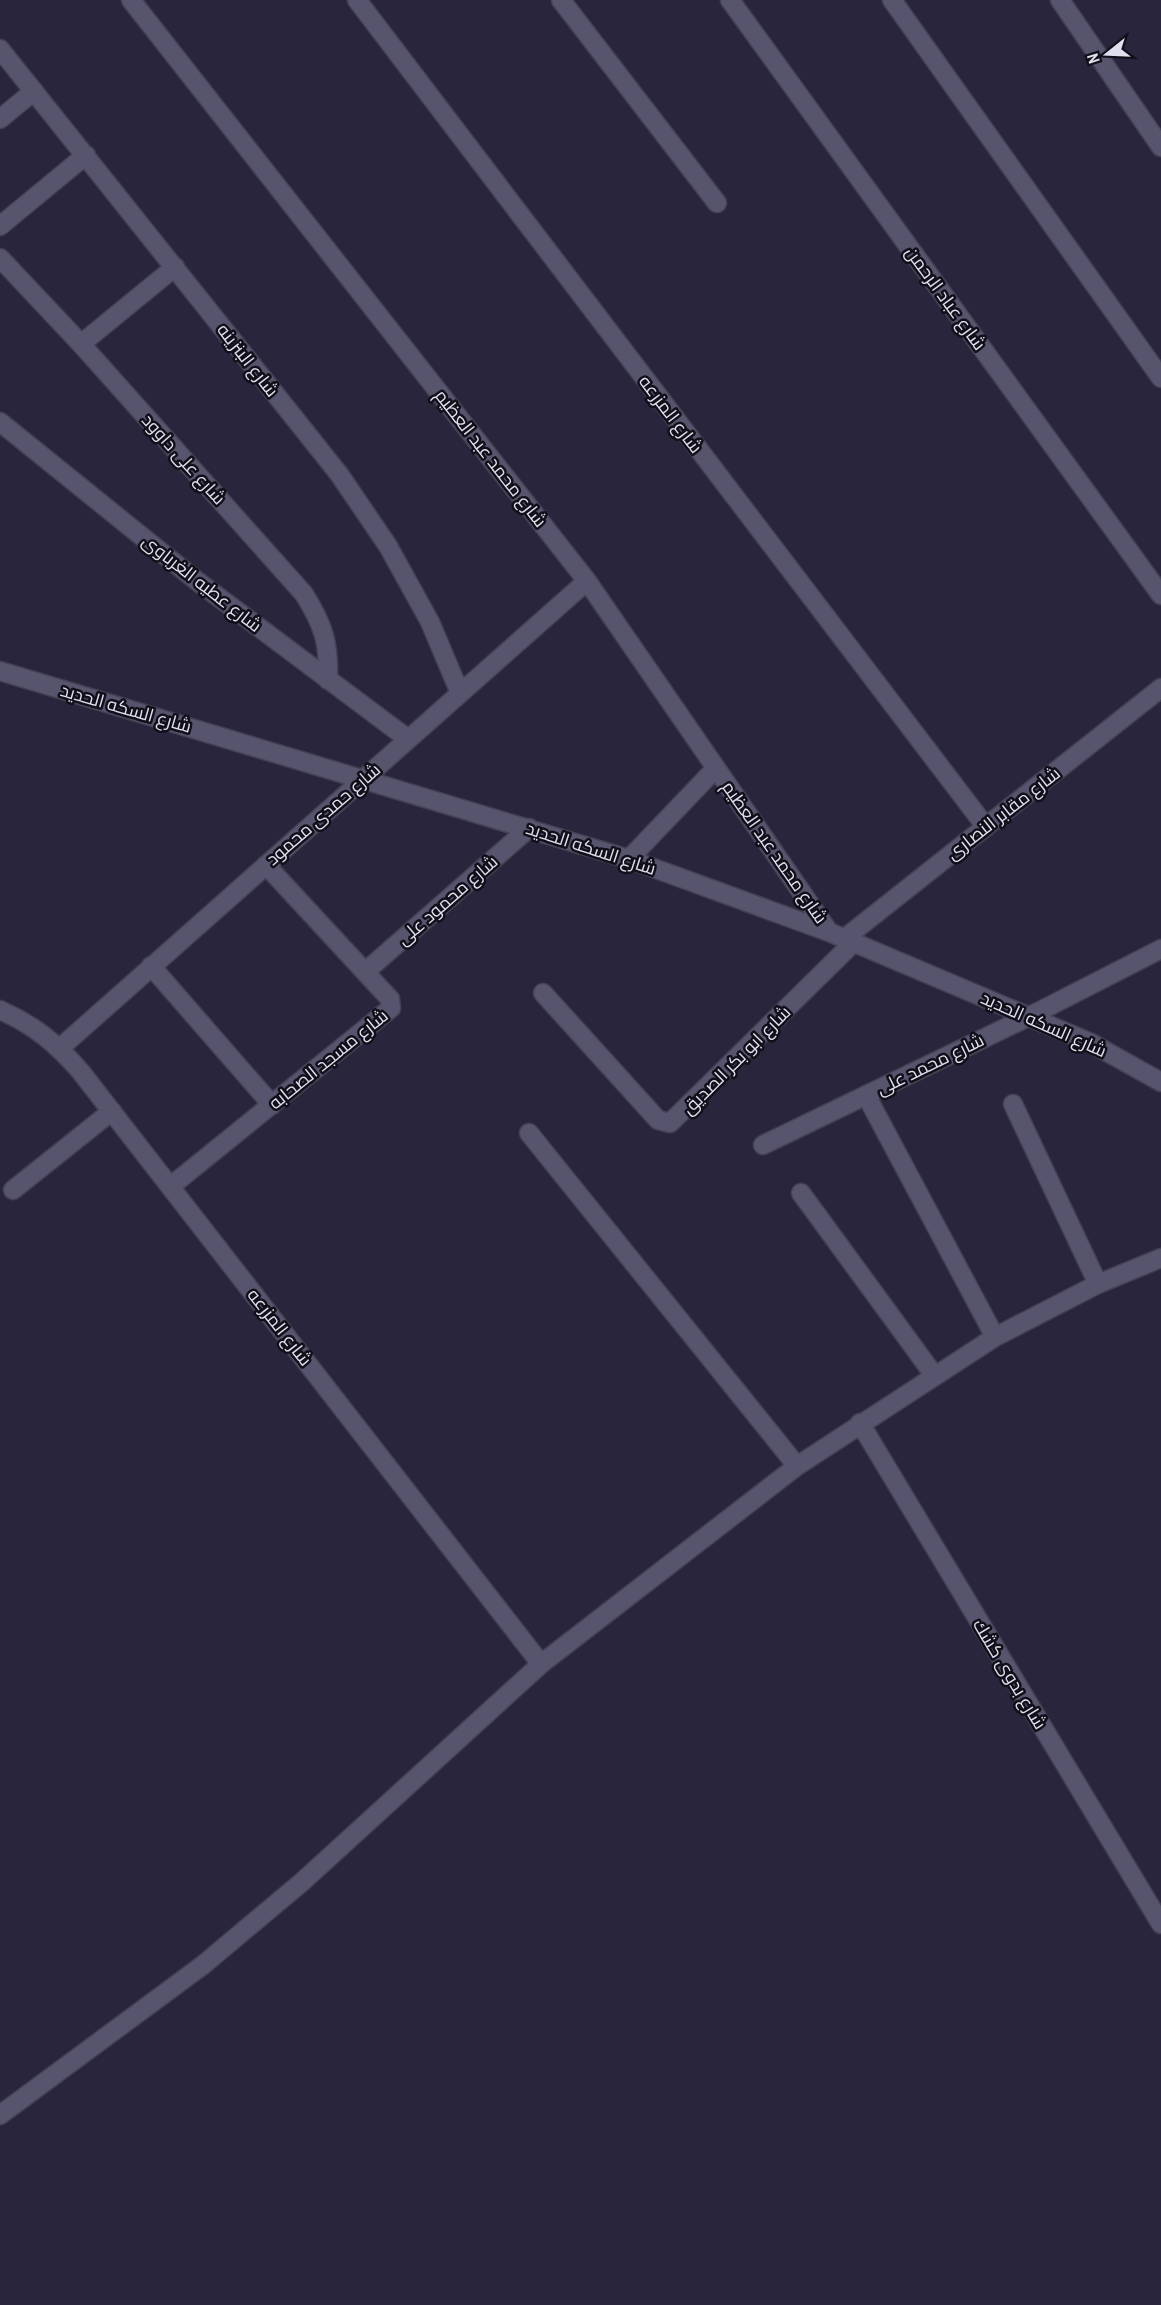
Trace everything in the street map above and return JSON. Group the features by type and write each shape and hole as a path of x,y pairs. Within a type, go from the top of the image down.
{"street":[{"name":"شارع محمد عبد العظيم","path":"131,0 587,581 716,768 843,937"},
{"name":"شارع المزرعه","path":"357,0 986,827"},
{"path":"561,0 717,203"},
{"name":"شارع عباد الرحمن","path":"730,0 1161,595"},
{"path":"892,0 1161,378"},
{"path":"1060,0 1161,147"},
{"name":"شارع البنزينه","path":"0,49 339,474 382,537 430,622 460,693"},
{"path":"0,119 34,91"},
{"path":"0,226 86,155"},
{"name":"شارع على داوود","path":"0,258 81,344 304,594 321,620 329,650 328,680"},
{"path":"81,344 175,267"},
{"name":"شارع عطيه الغرباوى","path":"0,422 197,581 408,739"},
{"name":"شارع حمدى محمود","path":"60,1048 587,581"},
{"name":"شارع السكه الحديد","path":"0,671 629,859 843,937 1091,1043 1161,1082"},
{"name":"شارع مقابر النصارى","path":"843,937 1161,688"},
{"path":"629,859 716,768"},
{"name":"شارع محمود على","path":"365,972 529,828"},
{"name":"شارع مسجد الصحابه","path":"171,1186 389,1012 392,1003 266,865"},
{"name":"شارع ابو بكر الصديق","path":"543,993 658,1120 670,1123 843,937"},
{"name":"شارع محمد على","path":"763,1145 1030,1016 1161,949"},
{"path":"151,966 272,1105"},
{"name":"شارع المزرعه","path":"0,1010 42,1032 60,1048 171,1186 542,1664"},
{"path":"866,1095 994,1338"},
{"path":"1012,1104 1098,1284"},
{"path":"12,1190 112,1111"},
{"path":"529,1133 797,1466"},
{"path":"801,1193 934,1375"},
{"path":"0,2115 203,1965 302,1882 542,1664 797,1466 994,1338 1098,1284 1161,1258"},
{"name":"شارع بدوى كشك","path":"860,1423 1161,1924"}]}
